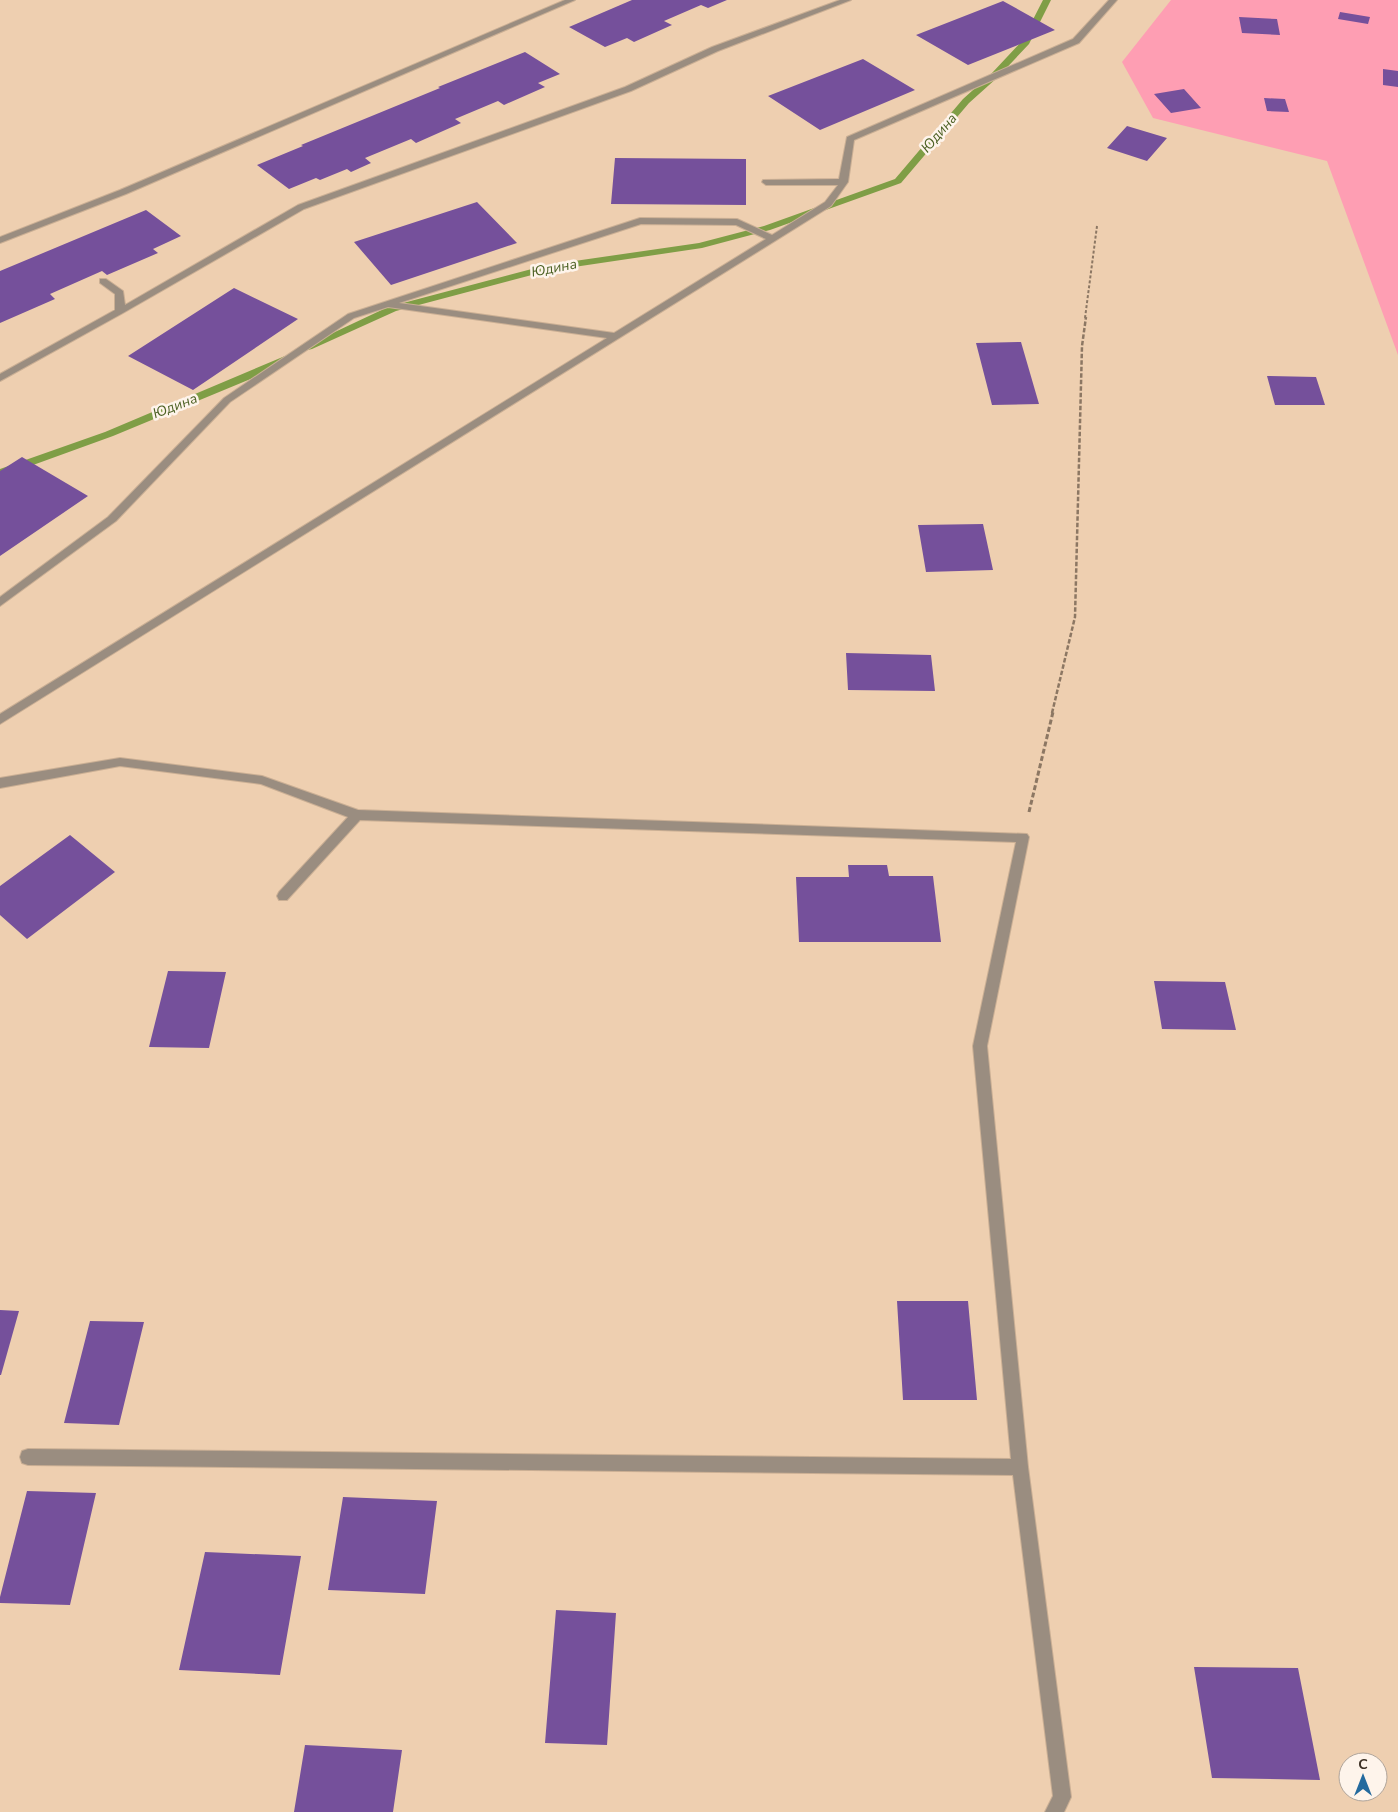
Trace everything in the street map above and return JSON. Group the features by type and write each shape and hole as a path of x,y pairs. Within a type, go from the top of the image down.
{"lane":[{"path":"0,240 123,192 571,0"},
{"path":"0,378 301,207 628,89 715,49 847,0"},
{"path":"0,720 828,204 839,194 844,182 850,139 1076,41 1113,0"},
{"path":"766,182 844,182"},
{"path":"0,602 112,519 227,400 351,316 640,221 737,222 772,238"},
{"path":"104,281 120,293 120,311"},
{"path":"387,304 614,336"},
{"path":"0,783 120,762 262,780 357,815 1023,837 980,1046 1020,1467 1062,1797 1054,1812"},
{"path":"283,896 357,815"},
{"path":"28,1457 1020,1467"}],"path":[{"path":"1023,837 1075,617 1082,346 1097,226"}],"shaded area":[{"path":"1171,0 1398,0 1398,355 1327,161 1153,118 1122,62"}],"building":[{"path":"632,0 727,0 708,8 701,5 664,21 672,25 634,42 627,38 605,47 569,27"},
{"path":"1003,1 1055,30 968,65 916,35"},
{"path":"1340,12 1370,17 1368,24 1338,19"},
{"path":"1239,17 1277,19 1280,35 1242,33"},
{"path":"525,52 560,74 538,83 545,87 504,105 498,101 455,119 461,123 416,143 411,139 365,158 371,163 351,172 347,169 320,180 316,178 289,189 257,165 440,88 438,87"},
{"path":"863,59 915,90 820,130 768,96"},
{"path":"1383,69 1398,71 1398,87 1383,85"},
{"path":"1184,89 1201,108 1171,113 1154,94"},
{"path":"1264,98 1285,99 1289,112 1267,111"},
{"path":"1127,126 1167,138 1147,161 1107,148"},
{"path":"615,158 746,159 746,205 611,204"},
{"path":"477,202 517,243 391,285 354,242"},
{"path":"146,210 181,236 153,249 158,253 107,275 102,271 50,294 55,299 0,323 0,271"},
{"path":"234,288 298,319 193,390 128,356"},
{"path":"1021,342 1039,404 992,405 976,343"},
{"path":"1267,376 1316,377 1325,405 1275,405"},
{"path":"22,457 88,496 0,556 0,471"},
{"path":"983,524 993,570 926,572 918,525"},
{"path":"846,653 931,655 935,691 848,690"},
{"path":"70,835 115,872 27,939 0,915 0,886"},
{"path":"848,865 887,865 889,876 933,876 941,942 799,942 796,877 849,877"},
{"path":"168,971 226,972 209,1048 149,1047"},
{"path":"1154,981 1225,982 1236,1030 1162,1029"},
{"path":"897,1301 968,1301 977,1400 903,1400"},
{"path":"0,1310 19,1311 1,1375 0,1375"},
{"path":"90,1321 144,1322 119,1425 64,1423"},
{"path":"27,1491 96,1493 70,1605 0,1603"},
{"path":"343,1497 437,1501 425,1594 328,1590"},
{"path":"205,1552 301,1556 280,1675 179,1670"},
{"path":"556,1610 616,1613 607,1745 545,1743"},
{"path":"1194,1667 1298,1668 1320,1780 1212,1778"},
{"path":"305,1745 402,1750 393,1812 294,1812"}],"waterway":[{"name":"Юдина","path":"308,347 392,309 547,268 699,246 767,228 898,181 966,101 995,75 1026,42 1047,0"},
{"name":"Юдина","path":"0,473 109,434 266,369 285,359"}]}
